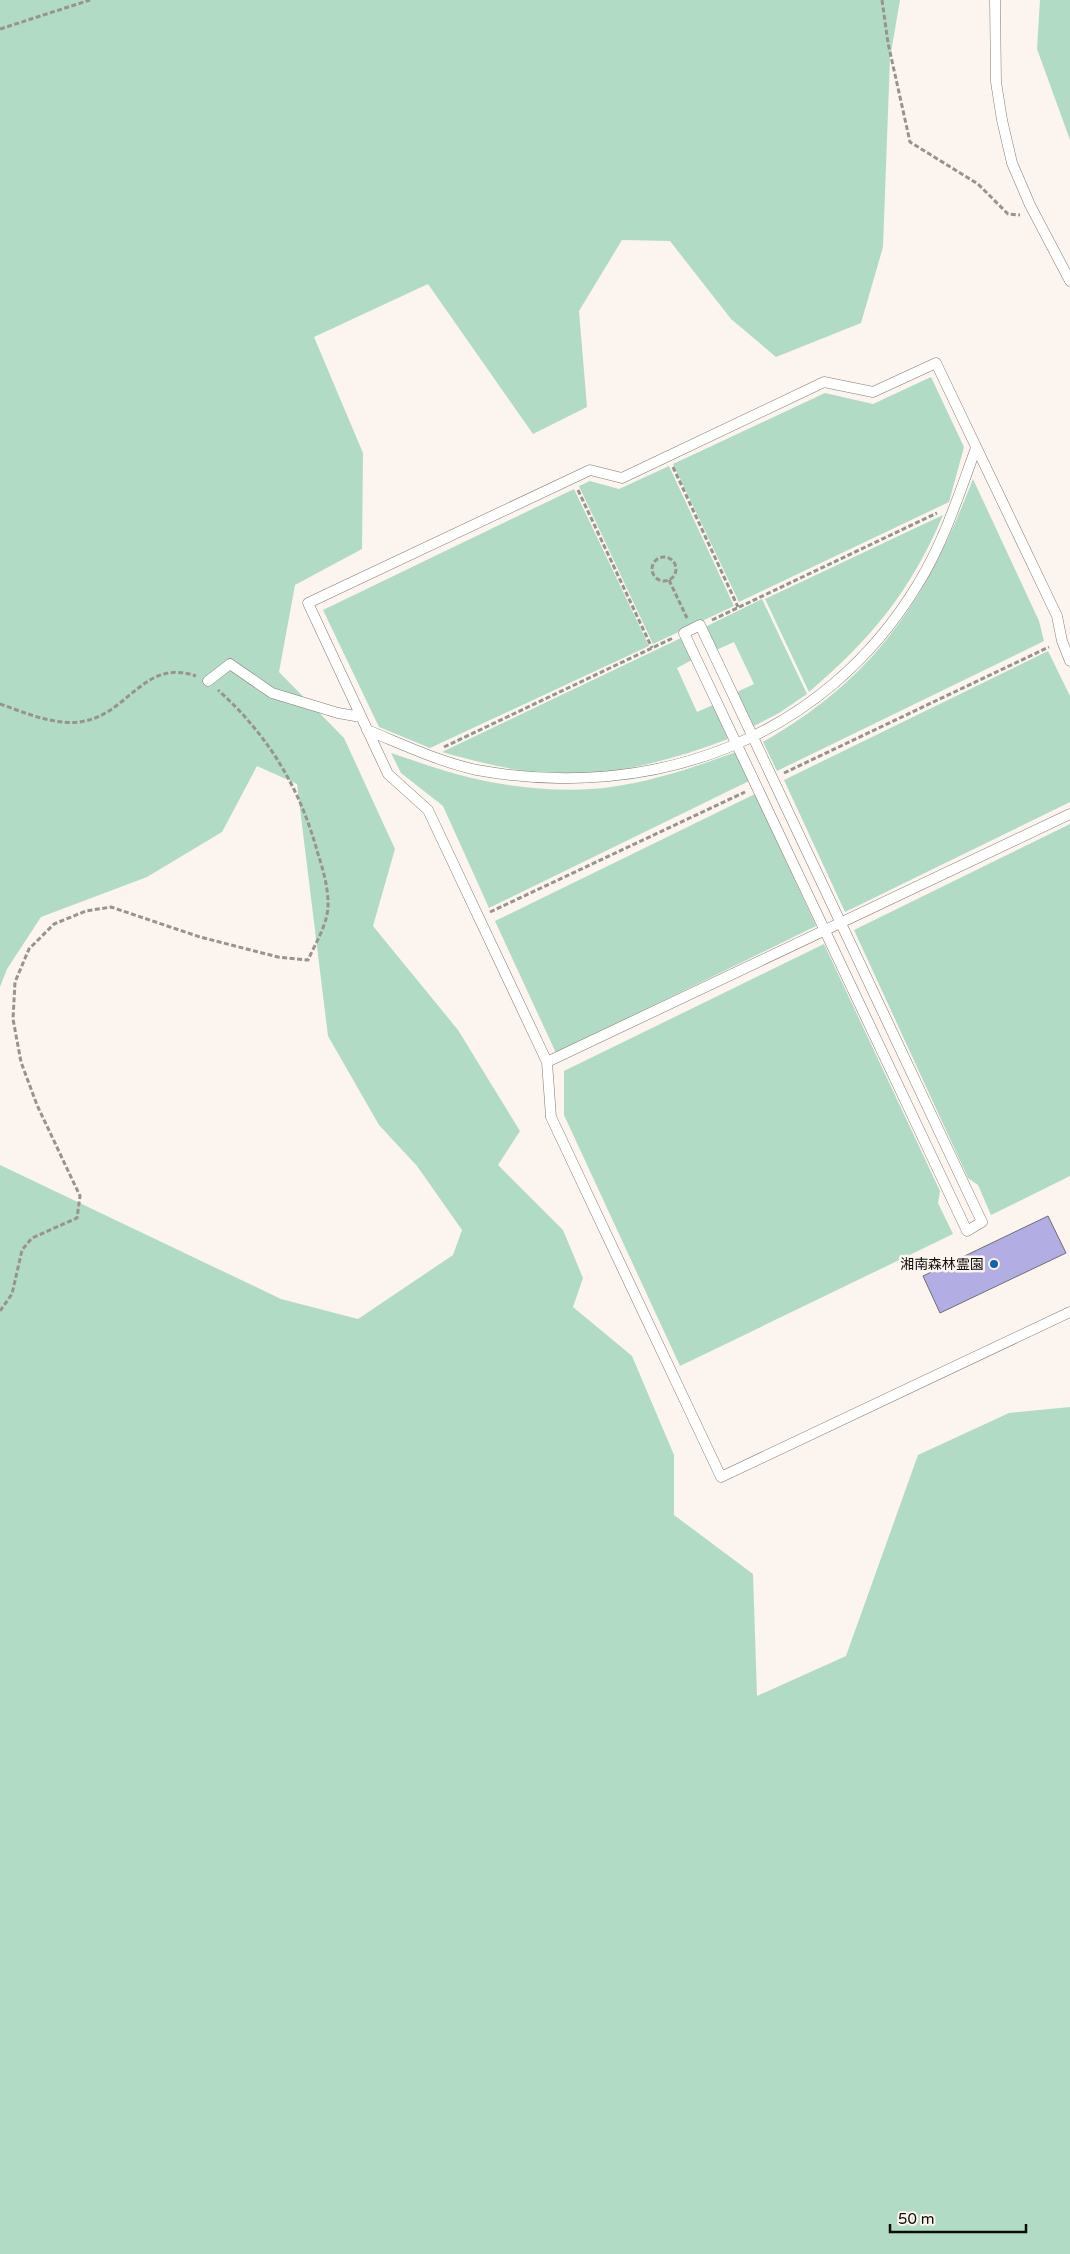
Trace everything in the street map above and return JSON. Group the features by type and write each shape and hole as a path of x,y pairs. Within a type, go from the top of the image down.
{"lane":[{"path":"995,0 996,82 1012,163 1030,205 1070,281"},
{"path":"1070,661 1062,641 1057,616 936,363 873,392 824,382 622,478 590,470 308,603 388,774 428,810 547,1062 551,1117 721,1477 1070,1312"},
{"path":"367,730 427,755 475,769 517,776 568,779 611,777 656,771 700,759 737,744 788,717 826,690 859,659 890,624 918,584 941,542 976,448"},
{"path":"692,629 753,736 982,1222 967,1230 737,744 692,629"},
{"path":"208,681 230,664 272,693 338,713 361,717"},
{"path":"547,1062 1070,814"}],"path":[{"path":"0,29 90,0"},
{"path":"882,0 888,44 910,142 978,184 1008,214"},
{"path":"668,456 738,607"},
{"path":"572,478 652,648"},
{"path":"427,755 955,504"},
{"path":"668,556 674,561 676,574 670,580 661,581 654,576 652,568 659,557 668,556"},
{"path":"670,580 692,629"},
{"path":"0,704 54,720 78,722 102,716 148,680 164,672 176,670 208,681 234,705 286,771 302,805 321,865 329,904 323,928 308,960 278,957 200,936 111,907 86,911 54,924 29,949 15,982 13,1019 21,1062 37,1105 80,1196 77,1218 32,1238 22,1250 12,1294 0,1310"}],"green space":[{"path":"0,0 900,0 890,58 883,247 861,323 776,357 731,319 670,241 622,240 579,311 587,407 533,434 428,284 314,337 363,453 362,549 295,585 279,672 344,738 395,849 373,926 458,1030 520,1131 498,1165 563,1230 583,1278 573,1307 632,1356 674,1455 674,1515 753,1574 757,1696 846,1656 918,1455 1009,1413 1070,1407 1070,2254 0,2254 0,1165 281,1299 358,1319 453,1255 462,1230 417,1166 379,1125 328,1036 297,784 257,766 222,832 147,877 41,917 7,969 0,987"},
{"path":"1040,0 1070,0 1070,140 1037,49"},
{"path":"931,377 964,447 949,502 739,602 673,464 825,393 873,404"},
{"path":"669,466 734,606 653,644 579,486 590,481 619,489"},
{"path":"973,479 1039,621 1044,641 777,771 763,742 803,717 837,690 867,662 894,631 937,561"},
{"path":"574,489 649,646 430,748 379,727 323,610"},
{"path":"943,515 917,567 887,612 852,653 809,692 765,599"},
{"path":"762,599 807,694 779,713 754,726 737,692 754,684 734,642 716,650 705,627"},
{"path":"681,638 692,660 677,668 697,712 713,705 728,739 704,748 631,768 582,774 531,772 486,764 442,752"},
{"path":"1048,651 1070,696 1070,802 845,912 784,780"},
{"path":"736,752 749,781 489,908 443,806 401,773 391,753 448,772 493,783 574,790 611,787 643,781 690,768"},
{"path":"755,794 816,926 556,1053 495,921"},
{"path":"1070,824 1070,1176 991,1215 978,1185 968,1178 854,930"},
{"path":"824,944 940,1191 938,1203 953,1234 680,1366 564,1115 564,1071"}],"building":[{"name":"湘南森林霊園","path":"1048,1216 1066,1253 940,1313 923,1276"}],"place":[{"name":"湘南森林霊園","path":"994,1264"}]}
